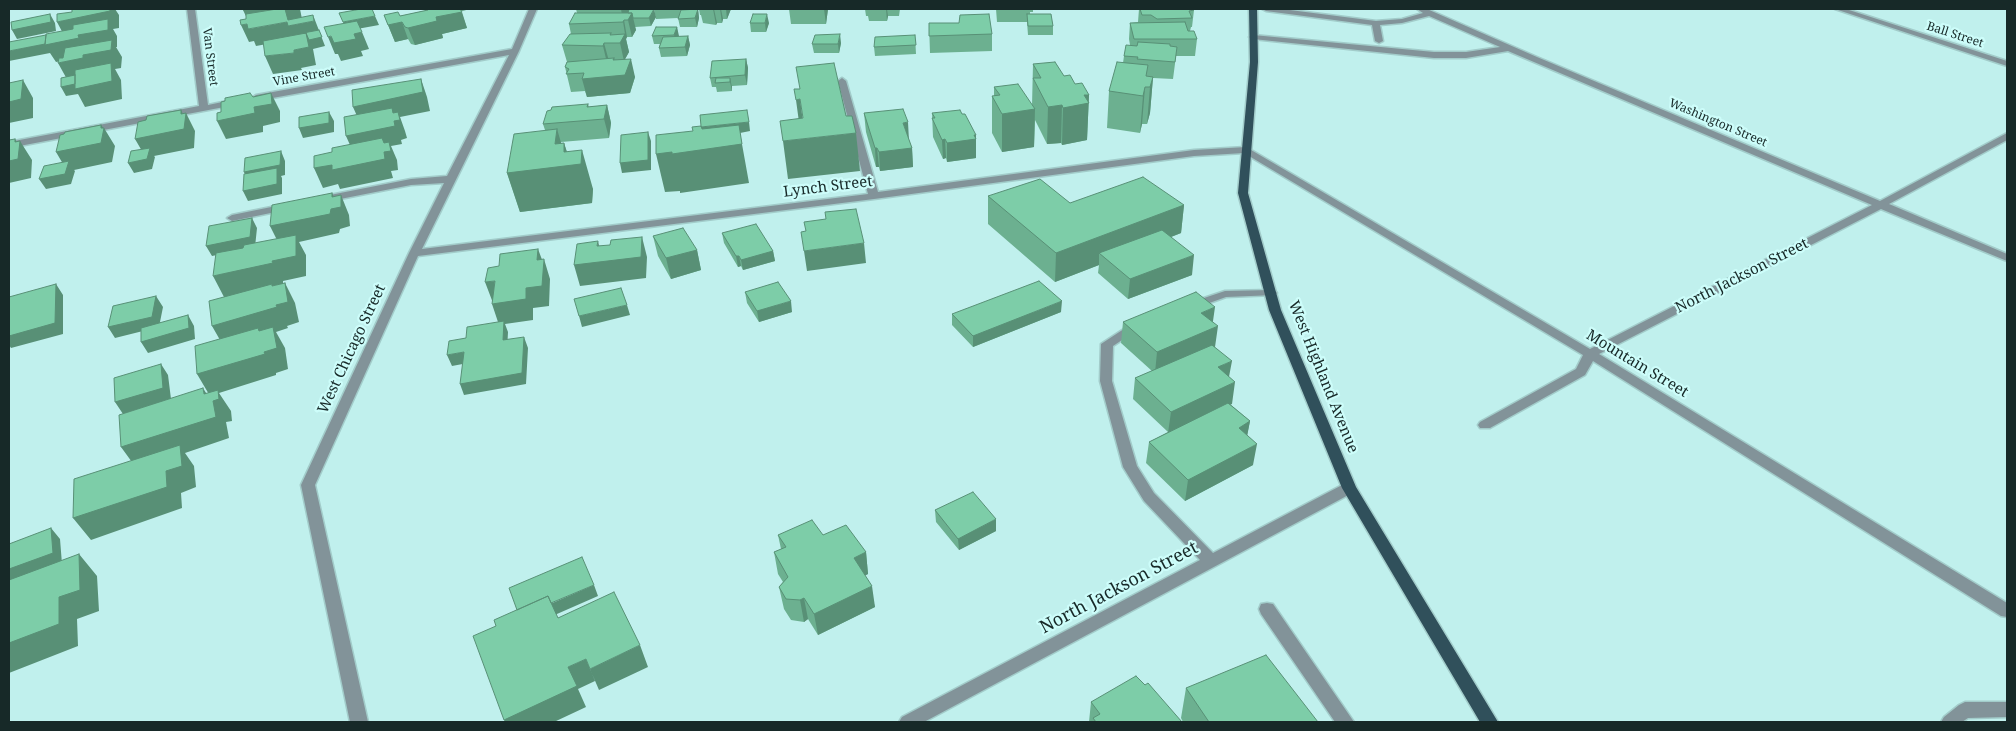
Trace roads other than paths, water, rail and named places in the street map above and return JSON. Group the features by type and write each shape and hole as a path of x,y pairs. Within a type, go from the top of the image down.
{"main road":[{"name":"West Highland Avenue","path":"1253,9 1254,62 1243,193 1275,310 1349,488 1489,722"}],"street":[{"name":"Van Street","path":"191,9 204,108"},
{"name":"West Chicago Street","path":"359,722 308,485 414,253 515,51 533,9"},
{"path":"1266,9 1376,23 1402,22 1425,11"},
{"name":"Ball Street","path":"1839,9 2007,64"},
{"name":"Washington Street","path":"1425,11 2007,258"},
{"path":"1376,23 1379,41"},
{"path":"1253,37 1434,55 1466,55 1509,48"},
{"name":"Vine Street","path":"9,145 515,51"},
{"path":"842,81 874,196"},
{"name":"North Jackson Street","path":"1485,425 1581,372 1590,354 1880,205 2007,136"},
{"name":"Lynch Street","path":"414,253 874,196 1194,153 1246,150"},
{"name":"Mountain Street","path":"1246,150 1590,354 2007,611"},
{"path":"317,201 411,182 451,179"},
{"path":"232,218 298,205"},
{"path":"1182,309 1226,294 1271,293"},
{"path":"1146,321 1107,344 1106,381 1130,467 1148,497 1211,562"},
{"name":"North Jackson Street","path":"908,722 1349,488"},
{"path":"1266,609 1345,722"},
{"path":"1950,722 1965,710 2007,710"}]}
